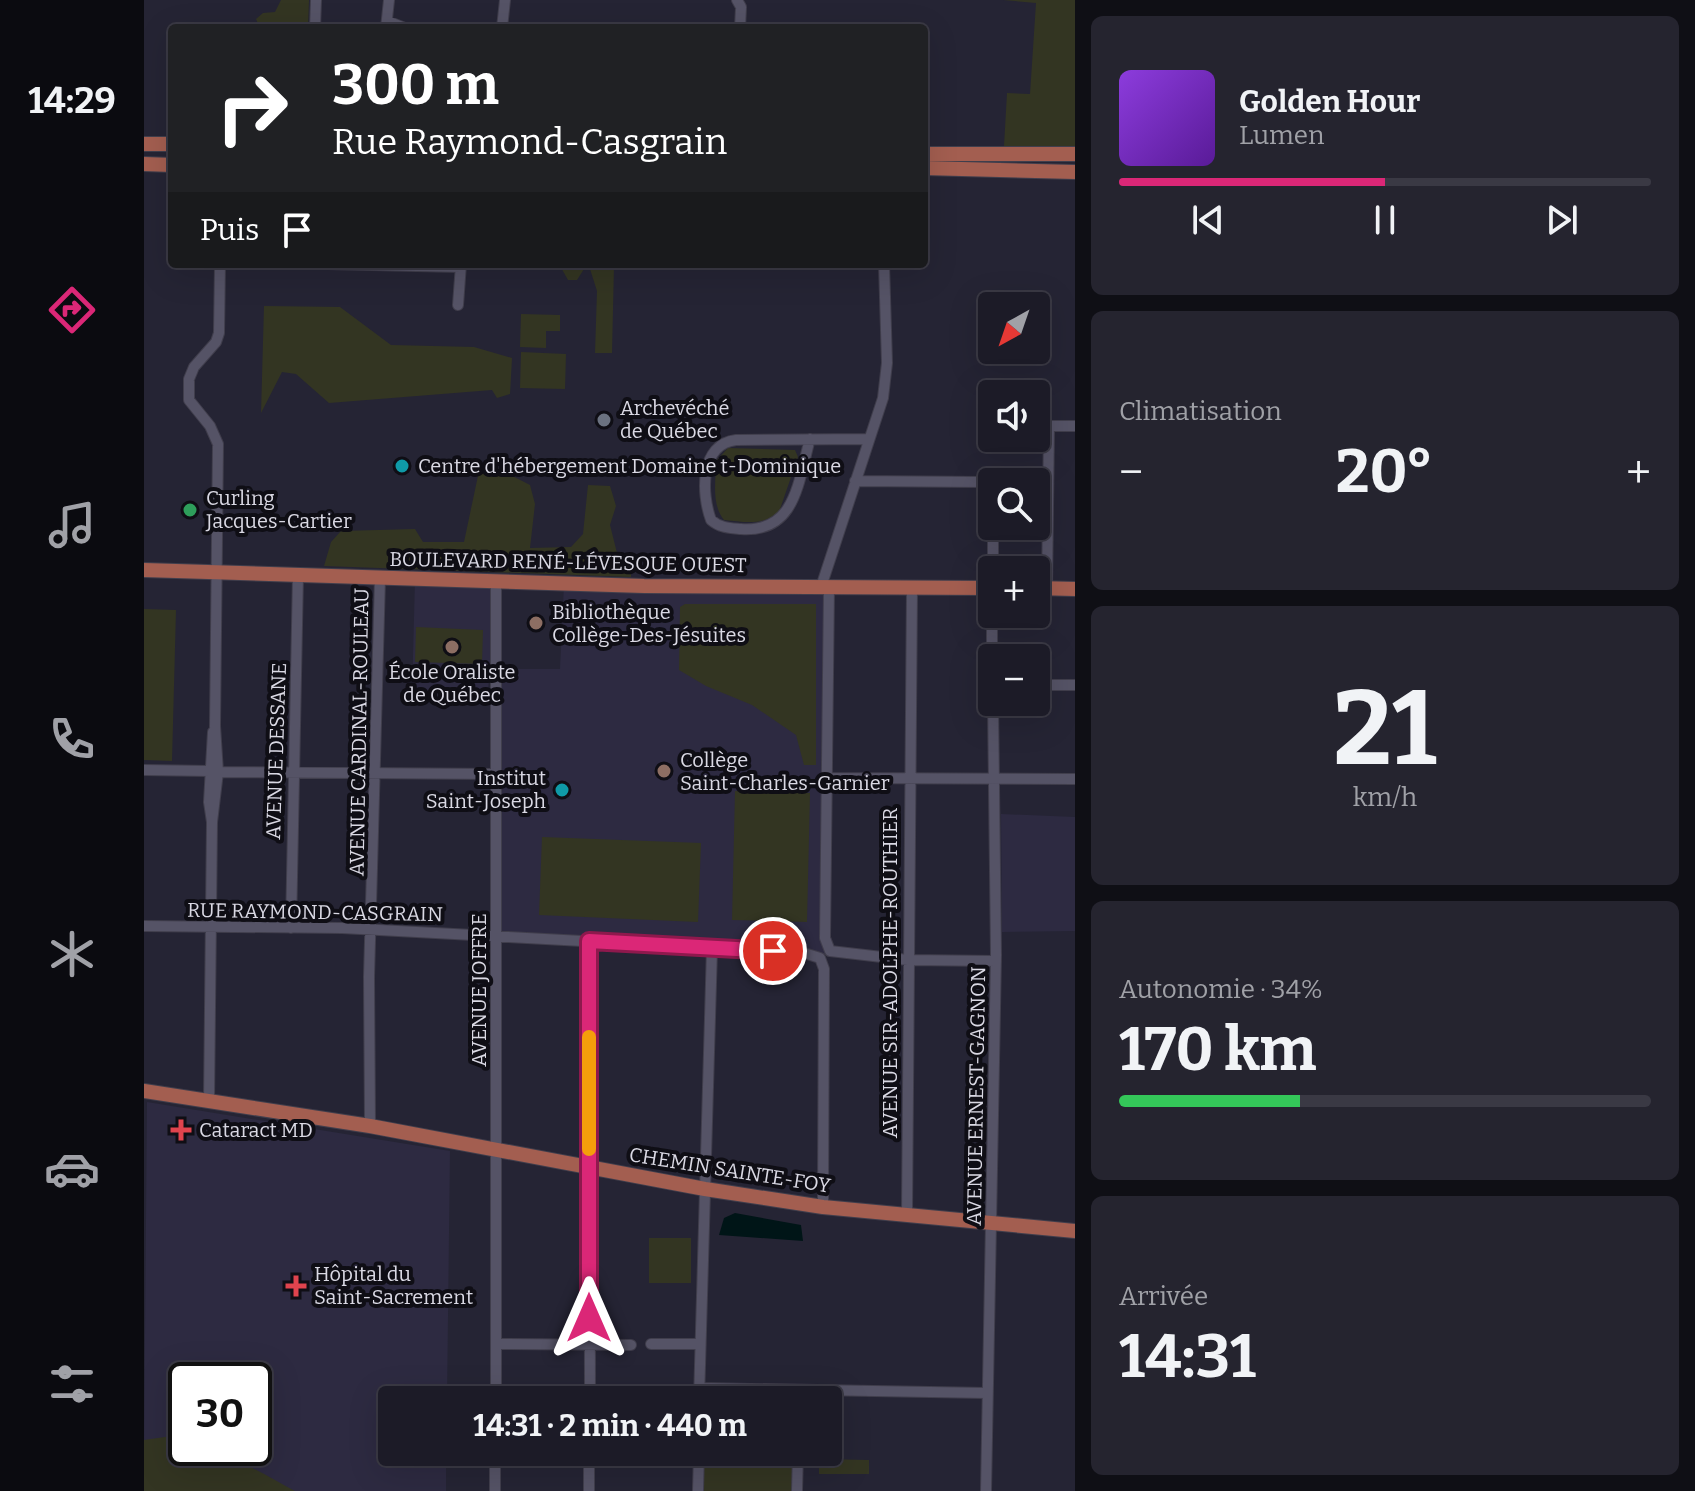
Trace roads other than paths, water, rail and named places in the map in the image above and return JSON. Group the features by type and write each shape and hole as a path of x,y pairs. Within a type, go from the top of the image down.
{"main road":[{"path":"144,144 168,144"},
{"path":"928,154 1075,154"},
{"path":"144,164 168,165"},
{"path":"928,168 1075,172"},
{"name":"BOULEVARD RENÉ-LÉVESQUE OUEST","path":"144,570 496,581 978,590"},
{"path":"1050,588 1075,589"},
{"name":"CHEMIN SAINTE-FOY","path":"144,1091 370,1126 705,1189 823,1207 1075,1231"}],"street":[{"path":"315,24 316,0"},
{"path":"386,24 389,0"},
{"path":"502,24 505,0"},
{"path":"737,0 741,7 740,24"},
{"path":"209,1102 218,444 210,426 189,400 194,367 216,342 219,333 220,268"},
{"path":"458,305 461,268"},
{"path":"884,268 887,363 883,398 855,481 825,587 829,778 825,938 830,951 908,960 996,961"},
{"path":"1043,556 1049,426 1075,426"},
{"path":"810,439 791,501 772,527 747,529 718,526 711,520 707,462 719,444 736,440 810,439 869,439"},
{"path":"855,481 978,482"},
{"name":"AVENUE DESSANE","path":"291,928 298,575"},
{"name":"AVENUE CARDINAL-ROULEAU","path":"370,1126 374,773 380,578"},
{"name":"AVENUE JOFFRE","path":"496,581 496,1386"},
{"name":"AVENUE SIR-ADOLPHE-ROUTHIER","path":"907,1215 912,587"},
{"path":"1050,685 1075,685"},
{"name":"AVENUE ERNEST-GAGNON","path":"986,1491 996,961 993,716"},
{"path":"144,770 498,774"},
{"path":"829,778 1075,779"},
{"name":"RUE RAYMOND-CASGRAIN","path":"144,926 291,928 589,941 804,953 820,958 824,969 823,1207"},
{"path":"589,941 589,1386"},
{"path":"699,1386 712,948"},
{"path":"497,1344 631,1345"},
{"path":"651,1344 699,1344"},
{"path":"842,1395 986,1393"},
{"path":"495,1466 495,1491"},
{"path":"589,1466 589,1491"},
{"path":"698,1491 699,1466"},
{"path":"797,1491 798,1466"}],"place":[{"name":"Archevéché de Québec","path":"604,420"},
{"name":"Centre d'hébergement Domaine t-Dominique","path":"402,466"},
{"name":"Curling Jacques-Cartier","path":"190,510"},
{"name":"Bibliothèque Collège-Des-Jésuites","path":"536,623"},
{"name":"École Oraliste de Québec","path":"452,647"},
{"name":"Collège Saint-Charles-Garnier","path":"664,771"},
{"name":"Institut Saint-Joseph","path":"562,790"},
{"name":"Cataract MD","path":"181,1130"},
{"name":"Hôpital du Saint-Sacrement","path":"296,1286"}]}
